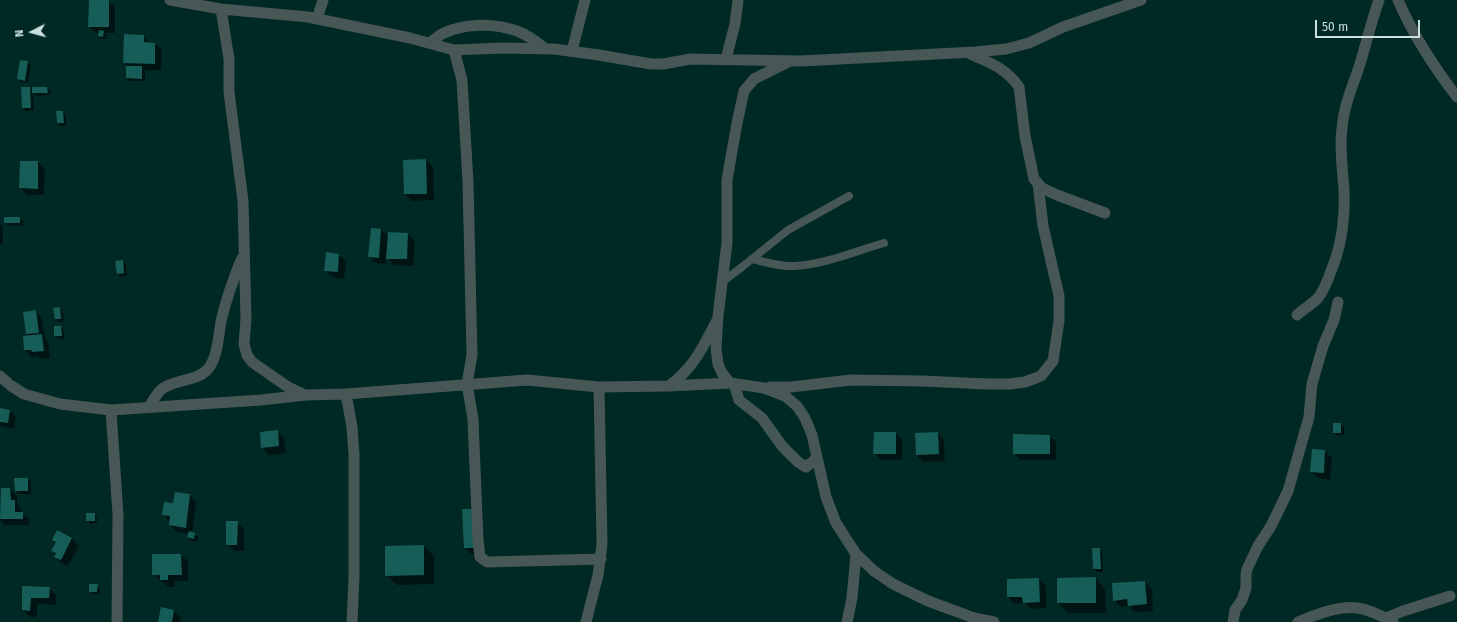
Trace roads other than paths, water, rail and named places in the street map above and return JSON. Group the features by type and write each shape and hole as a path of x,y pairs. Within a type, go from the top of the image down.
{"street":[{"path":"170,0 221,9 317,19 410,38 454,50 501,48 546,49 572,51 651,64 663,64 690,59 790,61 968,53 1006,49 1029,43 1063,27 1141,0"},
{"path":"317,19 323,0"},
{"path":"572,51 585,0"},
{"path":"726,59 735,24 738,0"},
{"path":"1297,315 1319,296 1327,283 1338,255 1344,210 1341,145 1345,109 1348,94 1359,66 1379,0"},
{"path":"1398,0 1427,54 1457,97"},
{"path":"221,9 229,59 229,92 243,201 246,318 244,344 247,355 256,366 288,387 306,395"},
{"path":"429,43 443,34 458,28 477,25 496,26 517,31 534,40 546,49"},
{"path":"454,50 462,80 468,182 472,355 467,384 473,419 480,557 482,560 487,562 600,559"},
{"path":"968,53 1000,68 1012,77 1019,87 1030,162 1034,179 1038,184 1042,188 1057,195 1105,213"},
{"path":"790,61 754,78 744,91 727,180 727,243 717,319 716,348 718,364 722,373 732,383 739,400 762,418 782,446 798,462 806,467 817,458"},
{"path":"0,376 24,394 60,404 111,410 527,380 599,387 732,383 764,388 791,387 851,380 987,384 1010,384 1025,382 1041,376 1053,361 1060,321 1059,296 1043,226 1038,184"},
{"path":"149,407 161,390 174,383 201,374 207,370 212,363 216,352 222,316 236,272 244,254"},
{"path":"1233,622 1235,610 1244,594 1247,569 1258,546 1271,526 1288,491 1309,417 1312,384 1323,346 1334,320 1338,302"},
{"path":"669,386 688,369 704,346 717,319"},
{"path":"586,622 595,592 600,559 602,529 599,387"},
{"path":"764,388 785,396 797,406 805,418 812,435 826,497 836,523 856,554 874,571 893,584 928,602 974,618 994,622"},
{"path":"346,394 352,427 354,455 354,577 352,622"},
{"path":"111,410 118,515 117,622"},
{"path":"847,622 852,598 856,554"},
{"path":"1298,622 1329,611 1357,608 1389,620 1403,611 1450,596"}],"lane":[{"path":"722,282 788,230 849,196"},
{"path":"752,259 784,266 795,266 817,263 884,243"}]}
